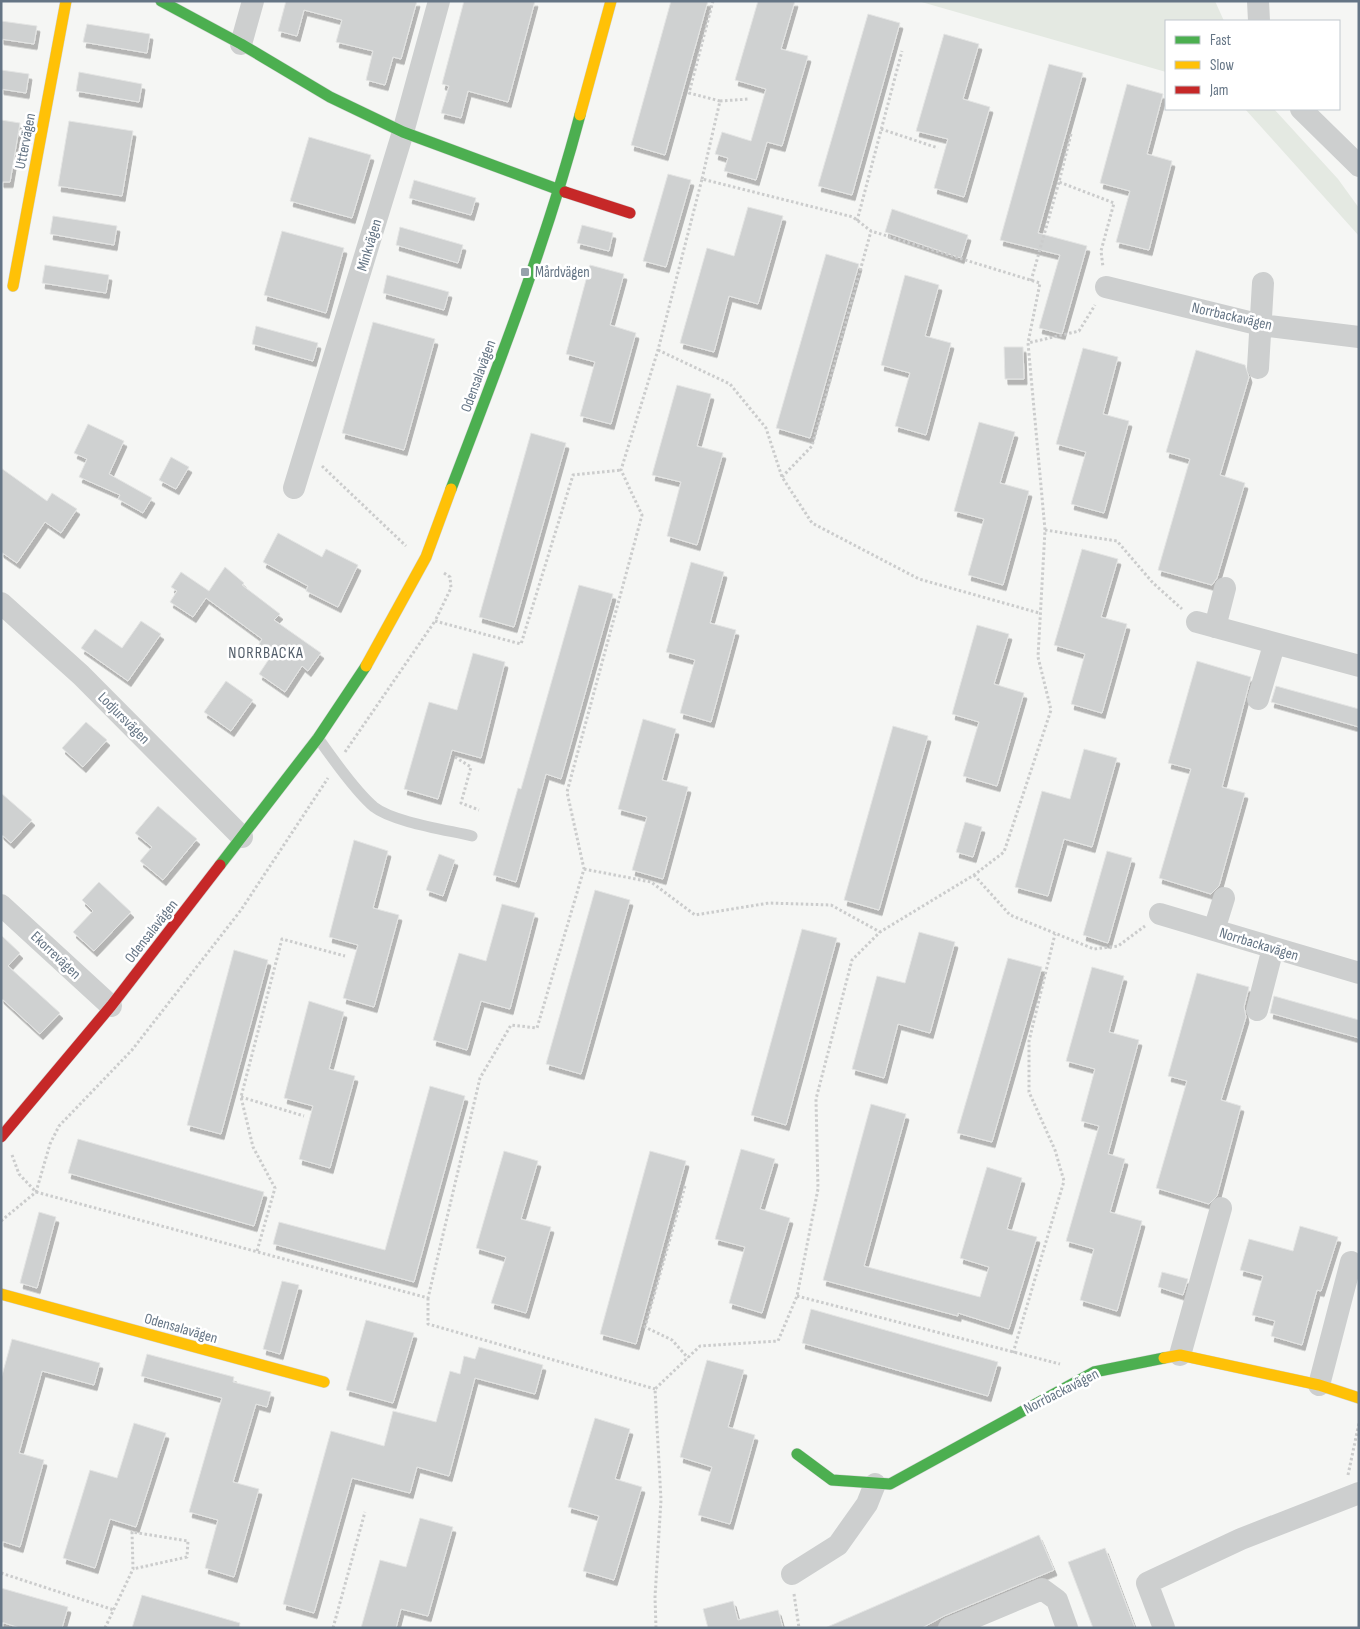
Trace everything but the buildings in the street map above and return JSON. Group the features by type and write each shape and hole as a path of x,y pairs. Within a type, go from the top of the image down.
{"street":[{"name":"Uttervägen","path":"13,286 66,1"},
{"path":"161,1 241,44 330,97 403,132 560,190 630,213"},
{"path":"241,44 253,1"},
{"name":"Minkvägen","path":"294,488 403,132 439,1"},
{"name":"Odensalavägen","path":"1,1136 111,1006 242,837 318,738 375,653 426,557 516,318 560,190 612,1"},
{"path":"1258,1 1259,20"},
{"path":"1302,110 1359,166"},
{"path":"1258,368 1263,283"},
{"name":"Norrbackavägen","path":"1106,287 1260,325 1359,337"},
{"path":"1225,588 1206,625 1274,645 1359,666"},
{"name":"Lodjursvägen","path":"1,603 81,675 242,837"},
{"path":"1258,699 1274,645"},
{"path":"1214,930 1224,898"},
{"name":"Ekorrevägen","path":"1,905 111,1006"},
{"name":"Norrbackavägen","path":"1160,914 1359,973"},
{"path":"1257,1010 1273,948"},
{"path":"1180,1355 1221,1208"},
{"path":"1320,1385 1352,1262"},
{"name":"Odensalavägen","path":"1,1294 324,1382"},
{"name":"Norrbackavägen","path":"796,1454 832,1480 890,1484 1094,1372 1180,1355 1320,1385 1359,1398"},
{"path":"792,1574 838,1545 867,1504 875,1484"},
{"path":"1164,1628 1147,1583 1241,1539 1359,1493"},
{"path":"949,1628 1042,1589 1057,1600 1067,1628"}],"lane":[{"path":"318,738 337,764 374,807 388,814 416,823 472,836"}],"path":[{"path":"713,1 689,93 720,101 749,99"},
{"path":"857,220 902,51"},
{"path":"655,1389 428,1324 428,1298 480,1078 510,1025 537,1028 584,869 567,792 642,515 621,470 658,350 720,101"},
{"path":"882,129 938,148"},
{"path":"1031,281 1071,134"},
{"path":"656,1628 655,1597 661,1500 655,1389 700,1346 778,1341 797,1296 818,1189 816,1099 852,960 880,932 974,875 1004,852 1051,710 1038,657 1045,530 1028,343 1040,283 871,231 853,218 702,179"},
{"path":"1028,343 1079,331 1106,287 1101,251 1114,202 1059,182"},
{"path":"782,477 812,446 871,231"},
{"path":"658,350 730,384 766,428 782,477 812,523 920,579 1039,613"},
{"path":"1,1222 36,1192 50,1144 59,1126 132,1050 241,910 337,764 435,621 451,588 450,578 426,557 404,544 330,473 305,454"},
{"path":"435,621 521,644 573,474 621,470"},
{"path":"1045,530 1117,541 1153,583 1206,625"},
{"path":"455,758 471,767 461,803 479,810"},
{"path":"584,869 651,882 695,915 769,903 831,904 880,932"},
{"path":"974,875 1010,915 1094,949 1118,946 1160,914"},
{"path":"1013,1353 1064,1181 1055,1150 1029,1092 1029,1041 1055,934"},
{"path":"257,1251 275,1188 253,1147 241,1097 282,939 345,956"},
{"path":"241,1097 304,1116"},
{"path":"10,1150 19,1174 36,1192 428,1298"},
{"path":"685,1186 645,1327 672,1340 688,1358"},
{"path":"797,1296 1013,1353 1094,1372"},
{"path":"333,1628 365,1512"},
{"path":"105,1628 132,1569 132,1532 188,1541 187,1557 132,1569"},
{"path":"1,1573 114,1610"},
{"path":"792,1574 798,1628"}],"shaded area":[{"path":"918,1 1215,1 1224,20 1165,20 1165,72"},
{"path":"1246,110 1275,110 1338,179 1359,208 1359,236"}],"traffic: fast":[{"path":"161,1 241,44 330,97 403,132 565,192"},
{"path":"451,489 537,257 580,115"},
{"path":"220,865 318,738 366,666"},
{"path":"797,1454 832,1480 890,1484 1094,1372 1164,1358"}],"traffic: slow":[{"path":"13,286 66,1"},
{"path":"580,115 611,1"},
{"path":"366,666 426,557 451,489"},
{"path":"1,1294 324,1382"},
{"path":"1164,1358 1180,1355 1319,1385 1359,1398"}],"traffic: jam":[{"path":"565,192 630,213"},
{"path":"1,1137 111,1006 220,865"}],"place":[{"name":"Mårdvägen","path":"525,272"}],"district":[{"name":"NORRBACKA","path":"266,652"}]}
